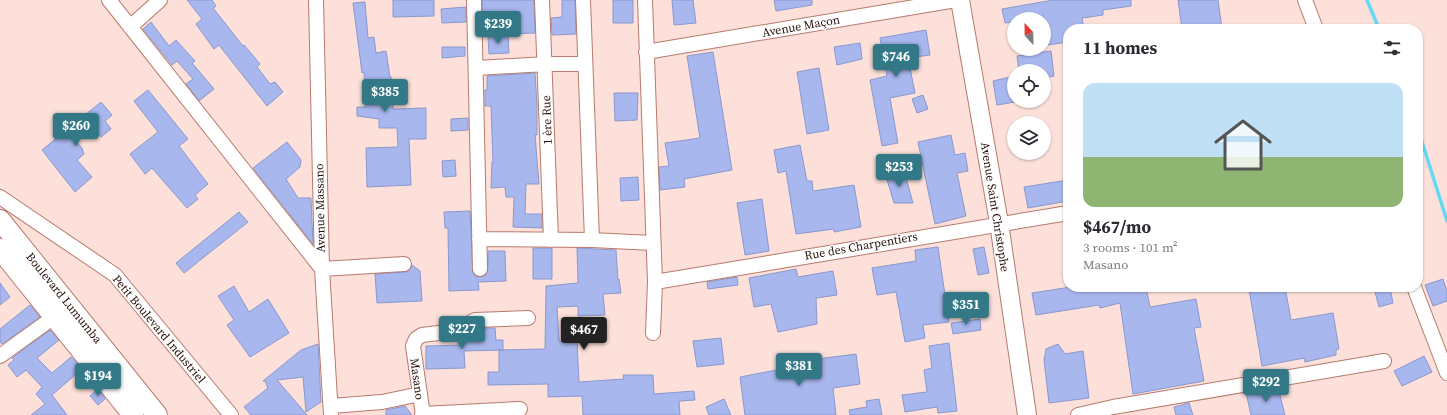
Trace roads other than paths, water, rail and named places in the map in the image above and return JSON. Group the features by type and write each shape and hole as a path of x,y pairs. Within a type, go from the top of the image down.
{"main road":[{"name":"Boulevard Lumumba","path":"0,220 157,415"},
{"name":"Boulevard Lumumba","path":"0,249 133,415"}],"street":[{"path":"108,0 322,269 404,264"},
{"path":"130,27 160,0"},
{"name":"Avenue Massano","path":"316,0 322,269 331,410"},
{"path":"474,0 477,68 480,269"},
{"name":"1 ère Rue","path":"542,0 546,64 551,240"},
{"path":"583,0 592,240"},
{"path":"645,0 652,242 655,282 653,333"},
{"name":"Avenue Maçon","path":"646,52 956,0"},
{"name":"Avenue Saint Christophe","path":"960,0 999,223 1027,415"},
{"path":"1305,0 1314,24"},
{"path":"477,68 546,64 585,64"},
{"name":"Petit Boulevard Industriel","path":"0,197 114,275 231,415"},
{"name":"Rue des Charpentiers","path":"655,282 1063,213"},
{"path":"479,240 592,240 652,242"},
{"path":"1416,292 1447,373"},
{"path":"0,356 70,306"},
{"name":"Masano","path":"423,414 413,346 416,339 422,335 455,331 475,320 528,318"},
{"path":"1078,415 1113,407 1384,362"},
{"path":"331,410 420,394"},
{"path":"423,414 520,409"}],"waterway":[{"path":"1367,0 1377,24"},
{"path":"1423,145 1447,221"}]}
